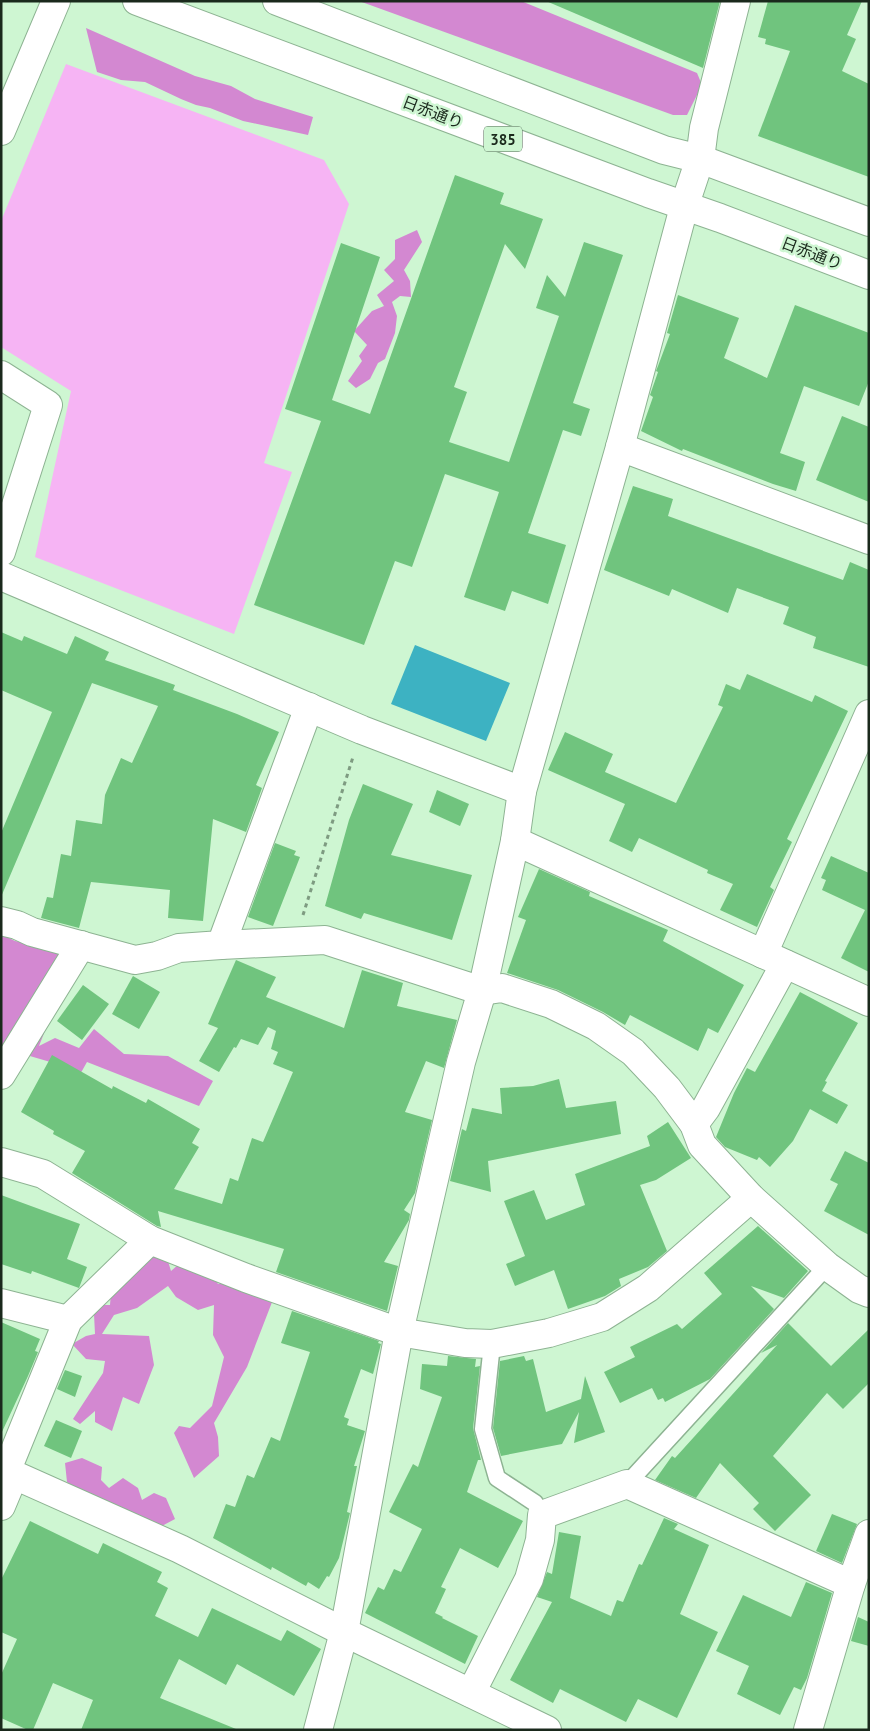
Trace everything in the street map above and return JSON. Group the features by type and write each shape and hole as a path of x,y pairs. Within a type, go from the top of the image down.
{"main road":[{"path":"1,131 56,1"},
{"name":"日赤通り","path":"137,1 869,275"},
{"path":"277,1 664,150 700,159 869,222"},
{"path":"318,1730 344,1632 399,1332 461,1062 482,991 515,842 522,791 620,447 684,207 700,159 704,128 736,1"},
{"path":"1,375 48,405 1,552"},
{"path":"620,447 869,540"},
{"path":"1,576 362,730 522,791"},
{"path":"221,945 309,707"},
{"path":"694,1124 706,1108 774,959 869,714"},
{"path":"515,842 869,1002"},
{"path":"1,921 17,925 32,932 135,960 157,956 179,948 295,940 325,940 482,991 502,988 551,1004 596,1026 633,1052 667,1088 694,1124 702,1145 751,1198 827,1266 869,1293"},
{"path":"1,1075 81,945"},
{"path":"1,1162 43,1174 150,1240 278,1290 399,1332 465,1343 492,1344 549,1333 602,1316 623,1305 648,1288 751,1198"},
{"path":"1,1506 7,1472 68,1320 150,1240"},
{"path":"1,1303 68,1320"},
{"path":"7,1472 151,1535 344,1632 547,1730"},
{"path":"471,1693 529,1579 540,1540 542,1515 627,1484 852,1584"},
{"path":"808,1730 869,1534"}],"lane":[{"path":"627,1484 827,1266"},
{"path":"492,1344 482,1429 497,1478 535,1503 542,1515"}],"path":[{"path":"295,940 362,730"}],"shaded area":[{"path":"359,1 521,1 697,73 702,85 687,115 673,115"},
{"path":"86,28 195,76 231,86 255,99 313,117 308,135 243,121 210,108 196,105 145,82 121,80 97,72"},
{"path":"66,64 324,160 349,204 264,463 292,472 234,634 35,557 71,391 1,347 1,221"},
{"path":"417,230 422,242 404,270 410,281 411,297 400,296 392,302 397,316 395,333 385,359 378,363 370,379 356,388 348,381 362,361 359,356 367,345 354,331 372,311 384,306 377,295 394,281 384,270 395,259 395,240"},
{"path":"1,934 15,941 76,952 39,1046 55,1038 79,1048 94,1029 124,1054 168,1056 213,1081 199,1106 87,1062 74,1085 64,1066 23,1054 1,1060"},
{"path":"144,1253 167,1258 171,1271 179,1264 215,1279 218,1284 246,1278 274,1297 247,1367 214,1423 218,1437 219,1456 194,1478 174,1433 179,1426 190,1428 212,1406 224,1357 213,1335 214,1305 198,1310 176,1297 168,1286 137,1308 114,1315 102,1334 149,1336 154,1365 139,1404 123,1397 112,1431 95,1422 95,1411 80,1424 73,1419 103,1373 105,1361 86,1359 72,1344 86,1336 95,1334 94,1314 102,1305 110,1305 112,1280"},
{"path":"82,1458 102,1467 101,1480 109,1488 123,1478 138,1488 142,1500 154,1493 166,1498 175,1519 160,1527 106,1506 67,1482 65,1463"}],"water":[{"path":"415,645 510,683 486,741 391,704"}],"building":[{"path":"546,1 720,1 703,68"},
{"path":"768,1 862,1 847,35 856,39 842,71 869,84 869,177 758,136 790,51 765,44 766,39 758,37"},
{"path":"455,175 504,193 500,204 543,219 525,269 505,244 454,387 467,392 449,442 509,462 559,316 536,308 547,275 565,297 584,242 623,255 573,403 590,409 581,436 563,430 528,533 566,545 548,604 512,591 505,611 464,597 499,492 445,474 412,567 395,561 364,645 254,605 321,421 285,409 341,243 380,257 332,400 370,414"},
{"path":"678,295 739,318 724,358 767,378 795,305 869,333 869,381 859,406 804,386 780,453 805,462 796,491 683,449 682,451 641,431 653,397 650,395 658,372 656,371 670,334 667,333"},
{"path":"842,416 869,427 869,502 816,480"},
{"path":"633,486 673,499 668,516 843,580 850,562 869,570 869,667 813,648 816,637 783,624 789,607 737,588 728,613 672,589 669,596 604,570"},
{"path":"1,632 22,641 24,636 67,654 75,636 109,652 105,660 175,685 173,690 279,732 256,785 262,788 246,832 213,819 203,921 168,918 170,890 91,882 79,928 41,918 47,897 53,898 61,854 71,856 76,820 102,824 105,795 121,758 132,763 158,706 92,683 1,897 1,833 52,712 1,690"},
{"path":"747,674 812,702 815,695 848,711 787,839 792,842 770,887 774,890 757,927 720,910 733,884 707,873 708,870 639,838 632,852 609,841 625,804 548,770 565,732 613,754 605,772 676,803 723,707 718,705 726,684 740,690"},
{"path":"363,784 413,804 391,855 472,875 452,940 364,913 361,919 325,906 349,820"},
{"path":"437,790 469,804 460,826 429,812"},
{"path":"275,843 296,851 294,855 300,857 273,926 248,917"},
{"path":"831,856 869,873 869,972 841,958 865,910 822,890 826,880 821,878"},
{"path":"539,869 590,892 589,896 668,930 663,941 744,985 718,1033 708,1028 698,1051 630,1015 625,1025 558,990 507,973 526,920 518,917"},
{"path":"236,960 276,977 266,997 344,1028 362,970 403,983 397,1006 457,1020 444,1068 426,1061 405,1112 432,1120 415,1193 404,1210 410,1214 409,1220 384,1262 398,1266 387,1311 276,1272 284,1249 158,1211 161,1227 157,1226 72,1173 85,1151 53,1134 54,1131 21,1112 52,1055 112,1089 113,1086 146,1103 148,1099 200,1129 192,1143 199,1147 174,1189 222,1204 230,1178 238,1181 252,1138 263,1142 293,1072 273,1064 278,1052 271,1049 276,1031 268,1027 258,1045 241,1039 219,1072 199,1061 218,1028 208,1024"},
{"path":"133,976 160,992 139,1029 112,1014"},
{"path":"83,985 109,1004 82,1040 57,1021"},
{"path":"800,992 858,1023 825,1081 827,1082 822,1091 848,1105 837,1124 810,1109 793,1141 770,1167 759,1157 757,1160 725,1147 716,1137 734,1093 747,1068 755,1072"},
{"path":"559,1079 566,1108 616,1101 621,1134 488,1161 491,1192 450,1181 462,1129 466,1131 472,1108 502,1114 500,1088 533,1086"},
{"path":"668,1122 691,1158 656,1180 640,1185 667,1251 648,1267 619,1279 621,1286 605,1296 568,1309 554,1270 515,1286 506,1264 525,1256 504,1201 534,1190 546,1220 585,1205 575,1174 650,1146 647,1136"},
{"path":"845,1151 869,1163 869,1235 824,1211 838,1184 830,1180"},
{"path":"1,1195 80,1224 67,1259 87,1267 79,1288 32,1271 31,1274 1,1264"},
{"path":"758,1226 808,1271 784,1298 751,1286 774,1309 710,1379 665,1402 663,1398 658,1400 652,1388 620,1403 604,1372 635,1357 630,1347 677,1324 682,1329 722,1294 704,1273"},
{"path":"292,1311 379,1341 378,1343 381,1344 373,1374 361,1369 344,1417 349,1419 347,1425 365,1431 354,1466 357,1466 347,1512 350,1513 339,1558 329,1577 327,1576 319,1589 308,1582 306,1586 272,1567 271,1570 213,1538 226,1504 235,1507 247,1475 254,1478 271,1437 280,1441 310,1352 281,1343"},
{"path":"1,1322 40,1339 35,1351 38,1352 1,1434"},
{"path":"788,1323 831,1366 869,1329 869,1383 843,1409 827,1393 773,1456 811,1495 775,1531 753,1509 759,1503 720,1463 696,1498 655,1480 672,1456 675,1458 777,1345 761,1353"},
{"path":"448,1356 476,1359 475,1367 480,1366 473,1428 481,1460 478,1460 467,1492 523,1521 498,1568 460,1548 441,1587 446,1589 435,1613 478,1636 465,1664 365,1613 378,1587 384,1590 394,1569 401,1572 422,1529 389,1512 413,1464 418,1467 442,1397 420,1389 422,1364 447,1366"},
{"path":"524,1356 526,1361 533,1359 546,1412 581,1399 585,1376 605,1432 574,1443 579,1412 562,1444 501,1456 493,1428 500,1361"},
{"path":"65,1370 82,1376 75,1397 57,1389"},
{"path":"56,1420 82,1431 71,1458 44,1446"},
{"path":"832,1514 857,1524 842,1563 816,1551"},
{"path":"664,1518 678,1524 674,1529 709,1545 680,1614 718,1632 677,1718 638,1699 626,1722 560,1689 553,1703 510,1680 552,1602 537,1597 547,1572 552,1574 559,1532 581,1536 570,1598 611,1616 617,1600 623,1602 639,1564 642,1565"},
{"path":"30,1521 98,1554 103,1543 162,1572 157,1582 168,1588 155,1616 198,1637 212,1608 281,1641 287,1630 321,1649 294,1696 237,1664 226,1685 179,1659 160,1698 236,1730 81,1730 93,1700 53,1683 33,1730 28,1730 1,1718 1,1675 17,1639 1,1632 1,1580"},
{"path":"806,1582 832,1593 807,1678 801,1690 794,1687 780,1715 737,1694 749,1666 716,1651 743,1595 791,1617"},
{"path":"858,1617 869,1622 869,1646 851,1641"}]}
